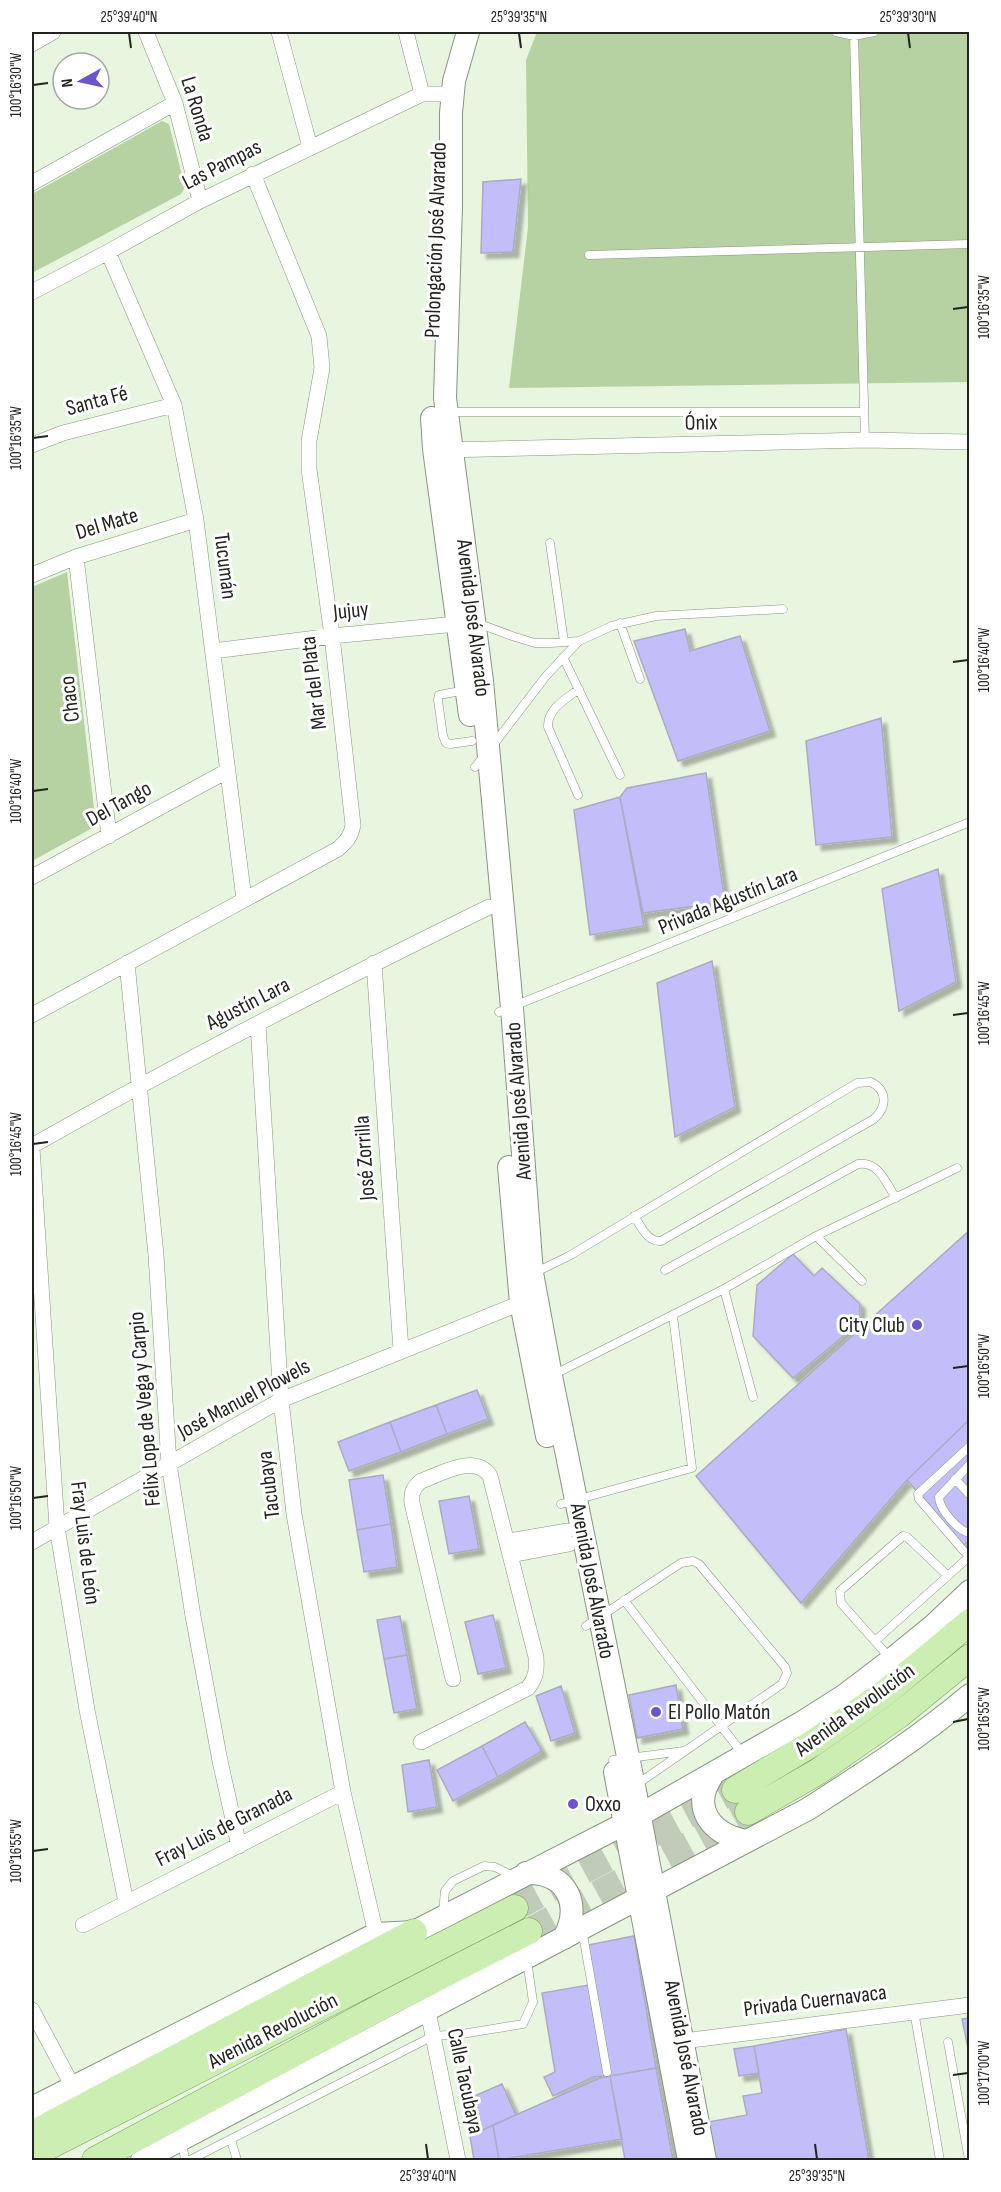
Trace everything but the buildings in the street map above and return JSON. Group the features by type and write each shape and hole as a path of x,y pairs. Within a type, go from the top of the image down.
{"main road":[{"name":"Avenida Revolución","path":"735,1790 813,1743 886,1692 969,1622"},
{"name":"Avenida Revolución","path":"748,1812 819,1771 881,1727 969,1657"},
{"name":"Avenida Revolución","path":"32,2155 515,1908"},
{"name":"Avenida Revolución","path":"95,2160 367,2014 529,1931"},
{"path":"32,2136 414,1932"}],"street":[{"path":"32,44 53,32"},
{"name":"La Ronda","path":"146,32 175,104 200,201"},
{"path":"279,32 310,147"},
{"path":"406,32 438,94"},
{"name":"Prolongación José Alvarado","path":"442,450 439,412 438,94 455,32"},
{"path":"438,94 460,55 468,32"},
{"name":"Las Pampas","path":"32,292 253,174 310,147 438,94"},
{"path":"32,183 175,104"},
{"name":"Mar del Plata","path":"32,1015 338,849 347,842 351,834 353,825 332,636 309,469 309,441 322,368 319,336 253,174"},
{"name":"Tucumán","path":"108,252 174,405 196,520 244,899"},
{"name":"Santa Fé","path":"32,445 63,433 174,405"},
{"name":"Ónix","path":"442,450 865,440 969,442"},
{"name":"Avenida José Alvarado","path":"442,450 466,623 496,906 525,1276 543,1380 621,1759 675,2042 705,2160"},
{"name":"Del Mate","path":"32,575 76,556 196,520"},
{"name":"Chaco","path":"76,556 109,836"},
{"name":"Jujuy","path":"213,651 332,636 466,623"},
{"name":"Avenida José Alvarado","path":"466,623 467,690 479,753"},
{"name":"Del Tango","path":"32,877 227,771"},
{"name":"Agustín Lara","path":"32,1147 141,1084 374,963 496,906"},
{"name":"Félix Lope de Vega y Carpio","path":"128,963 156,1255 169,1464 193,1616 238,1846"},
{"name":"José Zorrilla","path":"374,963 401,1350"},
{"name":"Tacubaya","path":"258,1024 281,1400 296,1523 343,1792 376,1934"},
{"name":"Fray Luis de León","path":"32,1147 57,1527 87,1710 126,1902"},
{"name":"Avenida José Alvarado","path":"525,1276 521,1303 543,1380"},
{"name":"José Manuel Plowels","path":"32,1542 281,1400 521,1303"},
{"path":"421,1742 528,1688 534,1680 537,1657 509,1548 490,1476 486,1468 478,1465 468,1465 420,1481 414,1486 411,1503 453,1679"},
{"name":"Avenida José Alvarado","path":"569,1503 568,1538 593,1622"},
{"path":"509,1548 568,1538"},
{"path":"32,2108 376,1934 414,1932 632,1820 712,1776 845,1695 934,1625 969,1591"},
{"path":"142,2160 186,2154 428,2011 646,1893 808,1809 880,1763 937,1722 969,1695"},
{"path":"712,1776 707,1783 703,1799 706,1815 724,1835 746,1841"},
{"name":"Fray Luis de Granada","path":"83,1924 343,1792"},
{"path":"522,1875 545,1874 554,1878 567,1892 573,1910 569,1929 573,1933"},
{"name":"Privada Cuernavaca","path":"675,2042 969,2005"},
{"path":"32,2010 73,2087"},
{"name":"Calle Tacubaya","path":"428,2011 458,2160"},
{"name":"Avenida José Alvarado","path":"675,2042 689,2160"}],"lane":[{"path":"836,32 854,36 874,32"},
{"path":"854,36 865,440"},
{"path":"589,255 969,244"},
{"path":"439,412 864,412"},
{"path":"550,543 564,642"},
{"path":"466,623 535,643 564,642 579,641 620,623 656,616 783,609"},
{"path":"620,623 640,679"},
{"path":"479,753 579,641"},
{"path":"563,657 620,775"},
{"path":"578,795 548,727 548,720 551,713 579,689"},
{"name":"Privada Agustín Lara","path":"505,1010 969,822"},
{"path":"525,1276 569,1256 634,1216 856,1083 871,1082 881,1090 883,1109 874,1119 661,1241 653,1241 649,1238 634,1216"},
{"path":"665,1270 858,1164 867,1163 875,1167 896,1198"},
{"path":"543,1380 724,1289 816,1236 957,1168"},
{"path":"816,1236 862,1281"},
{"path":"724,1289 753,1397"},
{"path":"569,1503 692,1468 672,1316"},
{"path":"875,1641 969,1556 919,1499 918,1494 969,1446"},
{"path":"969,1464 939,1497 939,1502 964,1532 969,1533"},
{"path":"955,1479 969,1495"},
{"path":"891,1660 839,1600 840,1591 903,1536 907,1537 948,1576"},
{"path":"593,1622 681,1563 693,1561 699,1564 785,1667 787,1673 782,1684 627,1791"},
{"path":"624,1600 744,1757"},
{"path":"621,1759 686,1751"},
{"path":"573,1933 608,2072"},
{"path":"186,2154 231,2140 433,2036 462,2034 523,2024 533,2002 527,1958"},
{"path":"914,2012 940,2160"},
{"path":"948,2042 969,2160"},
{"path":"231,2140 237,2160"}],"green space":[{"path":"537,32 969,32 969,382 509,388 528,227 526,60"},
{"path":"162,121 169,124 185,187 181,194 32,273 32,194"},
{"path":"67,572 96,826 32,861 32,587"}],"tunnel":[{"path":"515,1908 735,1790"},
{"path":"529,1931 748,1812"}],"place":[{"name":"City Club","path":"917,1325"},
{"name":"El Pollo Matón","path":"656,1712"},
{"name":"Oxxo","path":"573,1804"}]}
